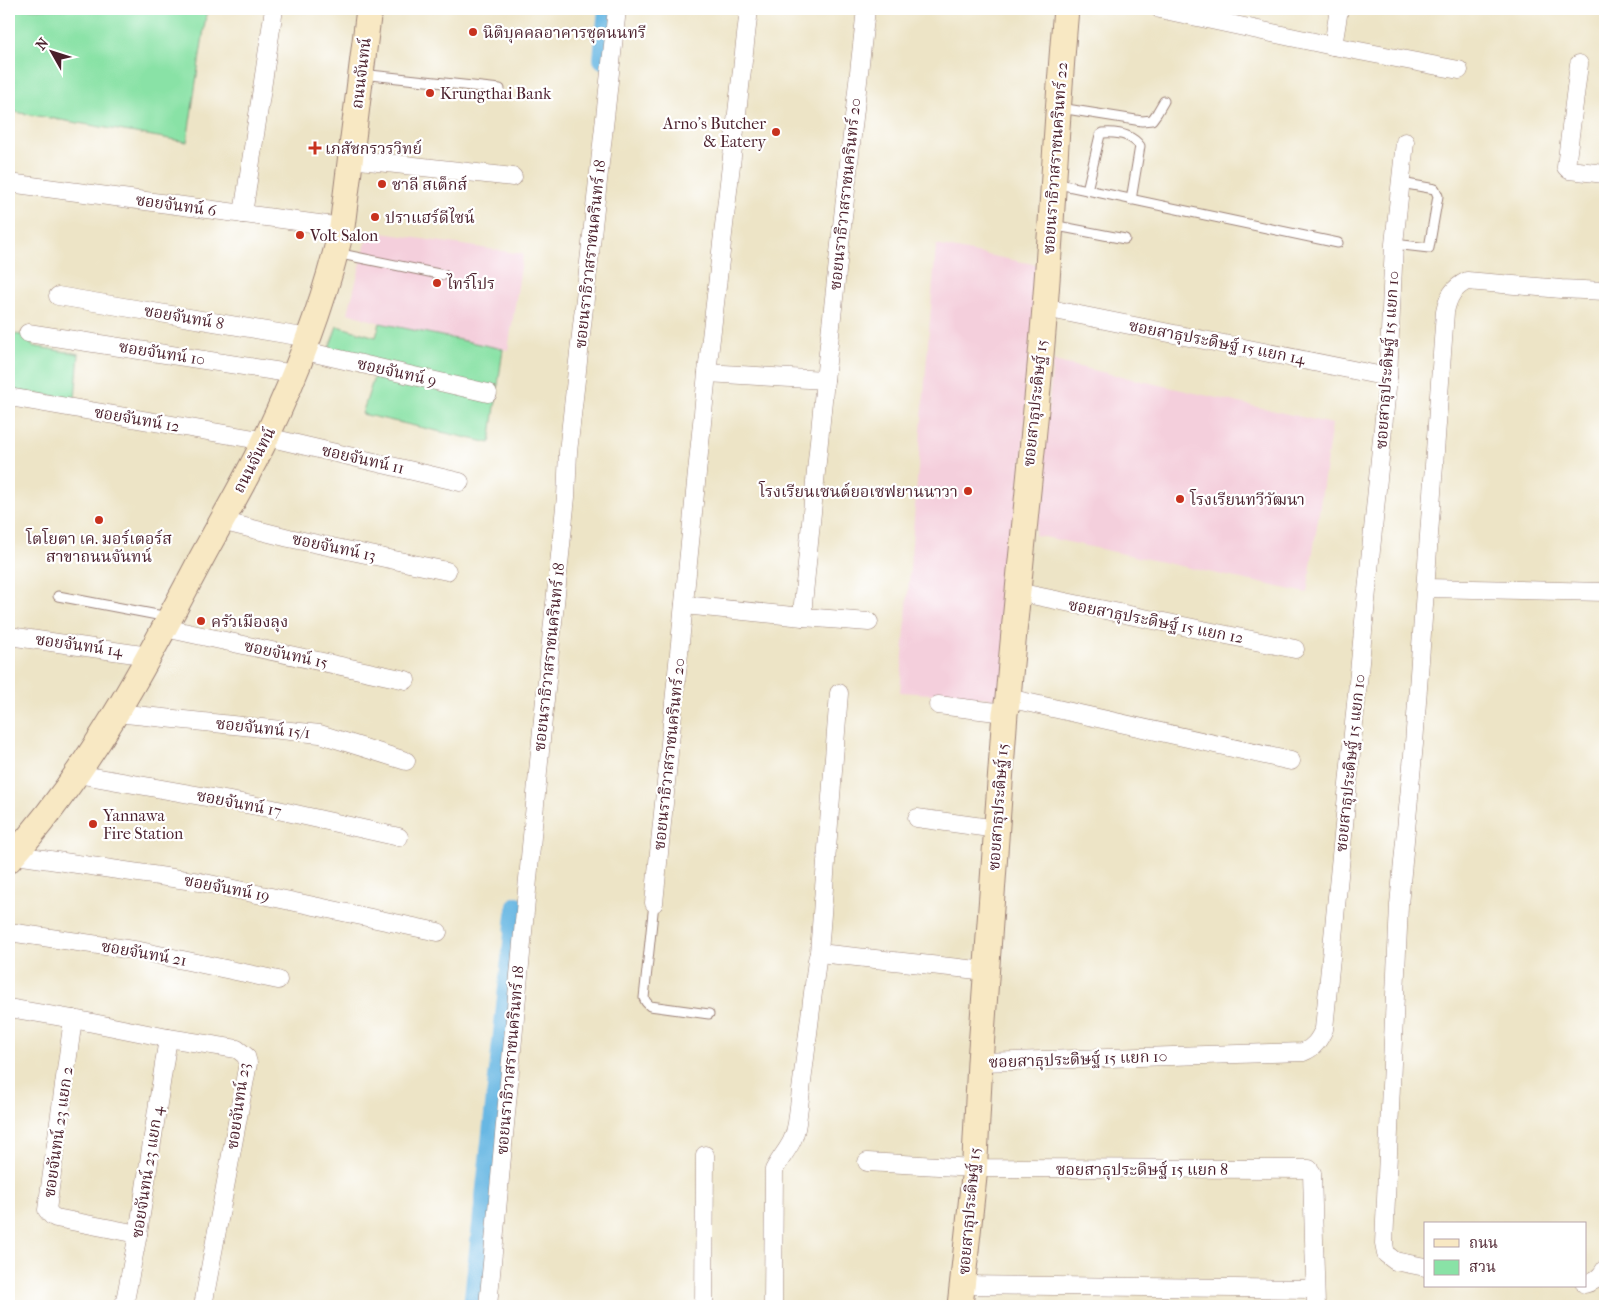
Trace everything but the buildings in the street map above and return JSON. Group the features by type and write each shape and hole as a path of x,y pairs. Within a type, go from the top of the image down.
{"street":[{"path":"244,214 274,9"},
{"name":"ถนนจันทน์","path":"10,856 44,818 77,774 116,713 168,623 266,439 295,374 307,345 336,253 342,227 369,9"},
{"name":"ซอยนราธิวาสราชนครินทร์ 18","path":"488,1306 543,718 566,497 568,452 617,9"},
{"name":"ซอยนราธิวาสราชนครินทร์ 20","path":"654,903 707,372 749,9"},
{"name":"ซอยนราธิวาสราชนครินทร์ 20","path":"803,617 825,380 866,9"},
{"name":"ซอยนราธิวาสราชนครินทร์ 22","path":"1045,308 1057,108 1066,9"},
{"path":"1160,9 1333,46 1459,70"},
{"path":"1333,46 1339,9"},
{"path":"1579,64 1566,167 1569,170 1605,174"},
{"name":"ซอยสาธุประดิษฐ์ 15 แยก 10","path":"980,1062 1303,1052 1319,1041 1324,1029 1388,377 1394,244 1405,142"},
{"path":"351,159 512,177"},
{"name":"ซอยจันทน์ 6","path":"9,183 342,227"},
{"path":"1424,1267 1395,1261 1386,1254 1384,1244 1399,905 1414,744 1445,312 1448,299 1455,288 1467,281 1561,290 1605,291"},
{"name":"ซอยจันทน์ 8","path":"58,296 307,345"},
{"name":"ซอยสาธุประดิษฐ์ 15 แยก 14","path":"1045,308 1388,377"},
{"name":"ซอยสาธุประดิษฐ์ 15","path":"961,1296 974,1168 986,971 1007,706 1045,308"},
{"name":"ซอยจันทน์ 10","path":"28,333 295,374"},
{"name":"ซอยจันทน์ 9","path":"307,345 488,394"},
{"path":"707,372 825,380"},
{"name":"ซอยจันทน์ 12","path":"9,398 266,439"},
{"name":"ซอยจันทน์ 11","path":"266,439 460,482"},
{"name":"ซอยจันทน์ 13","path":"222,520 289,538 447,571"},
{"path":"1426,588 1605,592"},
{"name":"ซอยสาธุประดิษฐ์ 15 แยก 12","path":"1017,592 1295,649"},
{"path":"684,605 869,622"},
{"name":"ซอยจันทน์ 15","path":"168,623 406,680"},
{"name":"ซอยจันทน์ 14","path":"9,636 149,656"},
{"path":"773,1306 774,1170 780,1159 790,1148 796,1134 819,953 839,693"},
{"path":"938,706 1007,706 1291,761"},
{"name":"ซอยจันทน์ 15/1","path":"116,713 320,734 406,761"},
{"name":"ซอยจันทน์ 17","path":"77,774 269,808 400,837"},
{"path":"917,818 997,829"},
{"name":"ซอยจันทน์ 19","path":"10,856 200,882 438,932"},
{"name":"ซอยจันทน์ 21","path":"9,932 140,951 278,980"},
{"path":"819,953 986,971"},
{"name":"ซอยจันทน์ 23","path":"9,1008 73,1018 168,1038 237,1049 243,1052 248,1063 204,1306"},
{"name":"ซอยจันทน์ 23 แยก 2","path":"73,1018 47,1210 56,1218 138,1234"},
{"name":"ซอยจันทน์ 23 แยก 4","path":"124,1306 138,1234 168,1038"},
{"path":"704,1306 705,1155"},
{"name":"ซอยสาธุประดิษฐ์ 15 แยก 8","path":"867,1162 974,1168 1309,1169 1312,1173 1316,1298"},
{"path":"1586,1284 1602,1276 1605,1270"},
{"path":"961,1296 1316,1298"}],"lane":[{"path":"361,74 500,89"},
{"path":"1057,108 1142,121 1152,120 1164,101"},
{"path":"1087,190 1100,135 1102,132 1124,134 1136,141 1140,146 1131,200"},
{"path":"1054,183 1338,244"},
{"path":"1394,244 1429,248 1438,196 1435,189 1401,183"},
{"path":"1050,225 1125,239"},
{"path":"336,253 444,275"},
{"path":"58,596 168,623"},
{"path":"654,903 644,998 650,1006 709,1014"}],"shaded area":[{"name":"ไทร์โปร","path":"369,231 523,254 508,350 380,323 348,313"},
{"name":"โรงเรียนเซนต์ยอเซฟยานนาวา","path":"936,245 1038,265 1003,699 900,692"},
{"name":"โรงเรียนทวีวัฒนา","path":"1053,361 1332,424 1307,593 1035,535"}],"green space":[{"path":"11,9 207,9 187,142 9,111 9,12"},
{"path":"380,323 503,349 490,443 362,414 378,365 328,351 337,326 376,337"},
{"path":"9,333 34,337 32,346 79,354 75,399 9,390"}],"waterway":[{"path":"603,59 608,9"},
{"path":"473,1306 517,906"}],"place":[{"name":"นิติบุคคลอาคารชุดนนทรี","path":"473,32"},
{"name":"Krungthai Bank","path":"430,93"},
{"name":"Arno's Butcher & Eatery","path":"776,132"},
{"name":"เภสัชกรวรวิทย์","path":"315,148"},
{"name":"ชาลี สเต็กส์","path":"382,184"},
{"name":"ปราแฮร์ดีไซน์","path":"375,217"},
{"name":"Volt Salon","path":"300,235"},
{"name":"ไทร์โปร","path":"437,283"},
{"name":"โรงเรียนเซนต์ยอเซฟยานนาวา","path":"968,491"},
{"name":"โรงเรียนทวีวัฒนา","path":"1180,499"},
{"name":"โตโยตา เค. มอร์เตอร์ส สาขาถนนจันทน์","path":"99,520"},
{"name":"ครัวเมืองลุง","path":"201,621"},
{"name":"Yannawa Fire Station","path":"93,824"}]}
